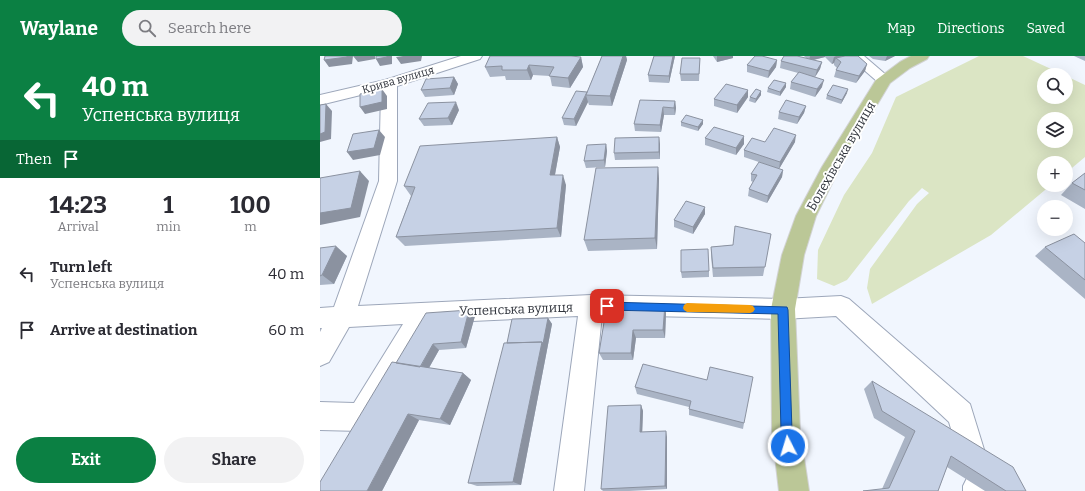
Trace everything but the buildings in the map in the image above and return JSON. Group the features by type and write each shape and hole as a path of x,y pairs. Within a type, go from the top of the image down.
{"main road":[{"name":"Болехівська вулиця","path":"794,491 786,431 783,310 793,255 806,216 831,167 884,80 905,65 922,56"}],"street":[{"name":"Крива вулиця","path":"320,100 389,84 475,56"},
{"path":"855,56 884,80"},
{"path":"320,354 332,317 388,180 389,84"},
{"path":"568,491 591,305"},
{"name":"Успенська вулиця","path":"332,317 591,305 783,310 841,306 960,414 972,456"},
{"path":"320,416 361,417 423,312"}],"green space":[{"path":"979,56 1023,56 1049,68 1037,68 1037,104 1073,104 1073,79 1085,85 1085,157 1073,167 1073,156 1037,156 1037,192 1043,192 991,235 872,304 867,288 870,269 917,204 929,193 922,188 909,201 847,280 834,286 817,279 818,250 844,195 872,153 896,97"}],"slow traffic":[{"path":"687,308 750,309"}],"route":[{"path":"607,306 783,310 786,431 788,446"}]}
